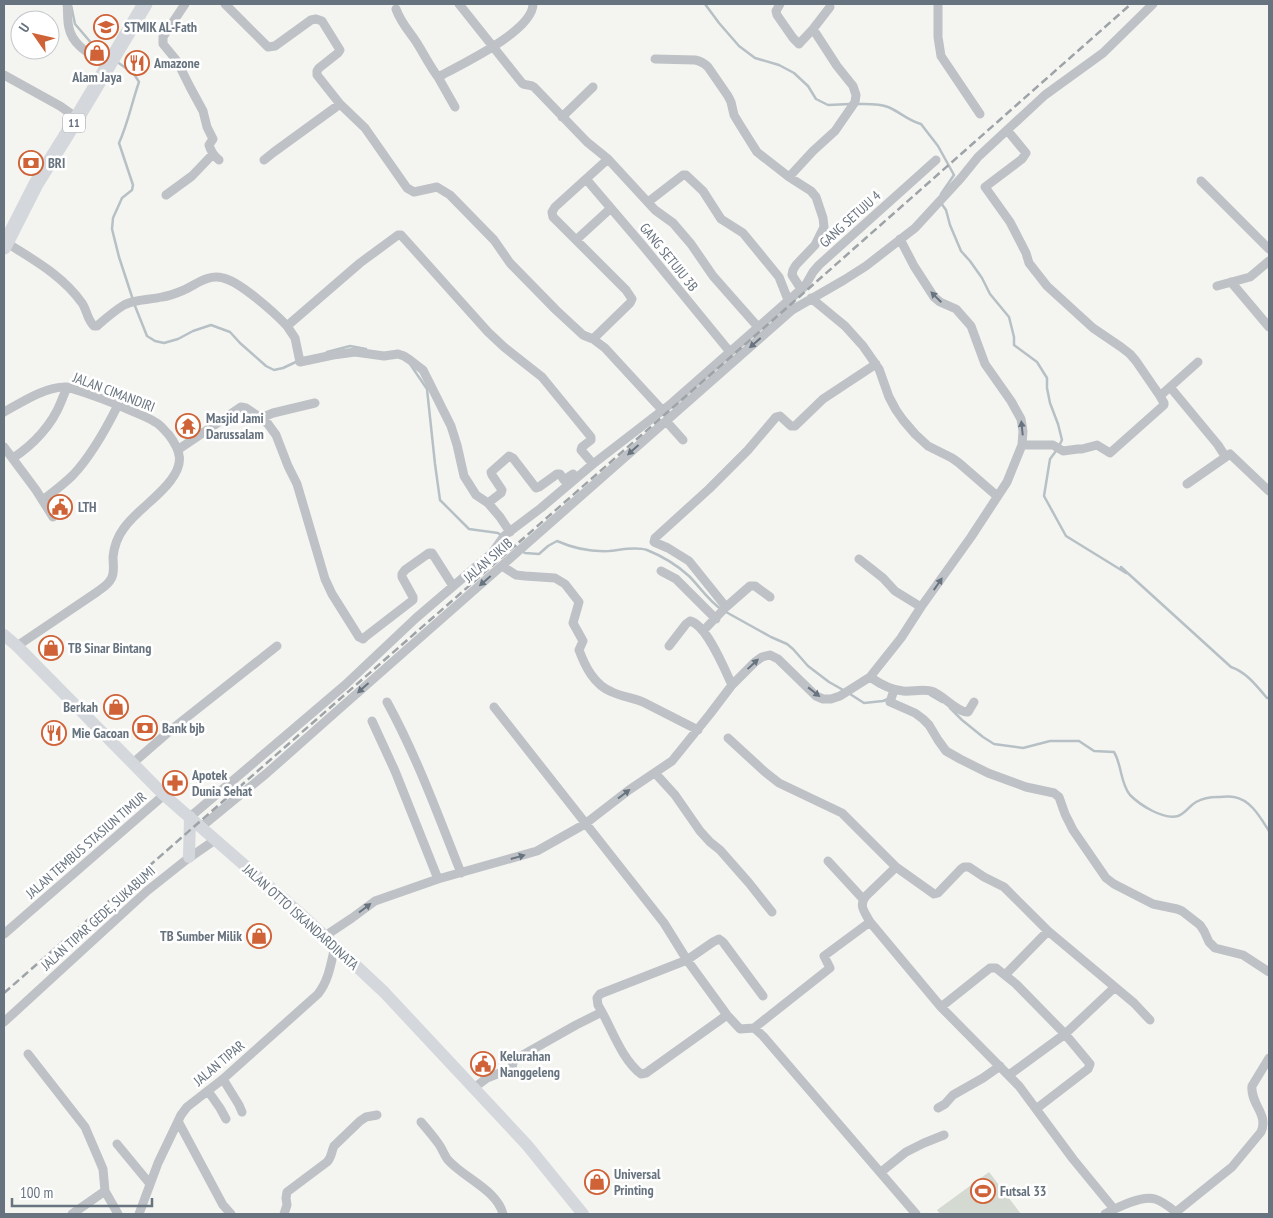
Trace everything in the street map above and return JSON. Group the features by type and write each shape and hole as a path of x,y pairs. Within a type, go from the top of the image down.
{"highway":[{"name":"11","path":"5,245 36,184 145,4"}],"main road":[{"name":"JALAN OTTO ISKANDARDINATA","path":"4,634 164,795 325,936 384,992 527,1145 583,1214"},
{"path":"189,857 190,817"}],"street":[{"path":"67,4 68,25 74,40 78,45 108,66"},
{"path":"166,195 216,157 209,145 212,138 203,112 177,61 166,49 162,41 184,4"},
{"path":"459,4 522,83 530,84 534,87 587,142 608,159 656,210 680,230 713,276 758,327"},
{"path":"438,77 493,48 523,23 532,11 533,4"},
{"path":"780,4 776,11 777,14 798,44 813,30 830,7"},
{"path":"938,4 938,37 941,56 980,114"},
{"path":"190,817 345,685 406,628 485,559 507,534 593,464 663,411 758,327 790,306 811,298 844,280 866,266 915,228 978,157 1046,95 1103,53 1153,4"},
{"path":"231,6 271,48 311,20 316,18 322,21 340,50 318,68 317,75 340,104 365,128 407,188 414,192 437,187 450,195 494,240 510,262 556,310 583,335 594,339 605,348 663,411"},
{"path":"396,9 399,18 416,41 455,108"},
{"path":"789,176 835,130 855,102 856,95 853,86 813,30"},
{"path":"656,59 695,60 704,63 728,96 734,115 757,152 811,191 816,198 823,218 824,228 815,245 793,270 792,275 801,289"},
{"path":"4,75 60,106 77,118"},
{"path":"562,117 593,87"},
{"path":"264,160 340,104"},
{"path":"1008,130 1026,153 1022,159 986,186 985,189 1010,222 1029,263 1047,286 1093,328 1130,354 1164,403 1110,453 1097,445 1064,451 1053,445 1022,445"},
{"path":"594,339 632,299 626,290 553,217 552,212 555,207 608,159"},
{"name":"GANG SETUJU 4","path":"790,306 819,265 936,160"},
{"path":"648,202 683,175 686,175 703,191 721,219 743,232 779,277 790,306"},
{"name":"GANG SETUJU 3B","path":"586,179 730,352"},
{"path":"1201,181 1269,249"},
{"path":"576,240 611,208"},
{"path":"287,326 360,263 398,235 401,235 488,332 542,377 590,437 590,440 581,450 593,464"},
{"path":"325,936 375,901 438,879 537,851 585,824 629,790 672,761 732,685 762,657 770,655 778,659 816,696 823,699 840,696 870,677 901,638 971,537 1006,482 1022,445 1023,431 1021,419 985,364 971,326 956,309 940,302 934,297 914,266 900,239"},
{"path":"5,245 42,265 68,286 83,304 94,326 97,326 126,304 163,297 215,276 235,282 278,316 295,338 299,360 355,352 384,356 398,354 404,356 423,370 453,431 464,476 476,495 488,503 500,516 507,534"},
{"path":"1217,286 1250,277 1268,263"},
{"path":"1231,282 1269,327"},
{"path":"811,298 845,326 863,346 882,374 896,410 915,434 928,446 959,463 997,496"},
{"name":"JALAN SIKIB","path":"201,827 267,773 594,486 790,306"},
{"path":"1160,396 1198,362"},
{"path":"726,607 689,561 654,542 655,538 748,450 776,416 780,416 791,426 794,426 823,399 876,364"},
{"name":"JALAN CIMANDIRI","path":"4,412 50,388 58,386 67,387 118,404 155,422 178,449"},
{"path":"12,458 32,444 44,430 54,416 67,387"},
{"path":"1170,387 1225,456"},
{"path":"262,418 273,413 315,403"},
{"path":"43,500 74,474 107,427 118,404"},
{"path":"17,646 109,582 113,575 115,547 122,530 172,479 180,462 178,449 241,407 262,418 276,435 297,484 325,579 357,635 363,639 414,599 402,574 429,553 432,553 453,586"},
{"path":"666,421 683,440"},
{"path":"4,448 43,500 53,517"},
{"path":"1188,484 1225,456 1231,454 1269,491"},
{"path":"488,503 501,493 502,490 491,472 508,457 512,457 536,488 557,474 560,474 564,480 579,468"},
{"path":"859,559 883,578 895,591 921,607"},
{"path":"502,566 516,575 555,578 565,584 579,602 573,623 583,641 579,650 583,660 599,684 610,692 643,702 698,730"},
{"path":"661,571 676,579 717,617"},
{"path":"703,631 750,586 753,585 770,597"},
{"path":"394,616 406,628"},
{"path":"668,646 686,624 690,621 694,622 717,651 732,685"},
{"path":"132,763 277,646"},
{"path":"870,677 892,694"},
{"path":"892,694 902,691 930,691 944,697 961,712 970,709 974,702"},
{"path":"892,694 890,702 915,713 923,719 946,751 996,776 1026,787 1048,790 1059,797 1073,830 1106,878 1114,884 1153,904 1182,911 1200,925 1209,942 1215,948 1243,955 1269,972"},
{"path":"388,702 408,740 461,873"},
{"path":"494,707 664,923 687,960 728,1016 740,1029 754,1028 830,968 824,956 870,922"},
{"path":"372,721 395,771 438,879"},
{"path":"728,738 779,783 842,813 896,867 934,894 938,893 964,867 969,867 1004,887 1048,931 1134,1003 1150,1020"},
{"path":"655,773 675,795 700,831 720,850 772,912"},
{"name":"JALAN TEMBUS STASIUN TIMUR","path":"4,934 164,795"},
{"name":"JALAN TIPAR GEDE, SUKABUMI","path":"4,1022 147,891 189,857 215,840"},
{"path":"828,861 863,900"},
{"path":"896,867 861,904 870,922 941,1007 1019,1086 1073,1159 1114,1209"},
{"path":"1005,975 1048,931"},
{"path":"728,1016 643,1074 639,1073 624,1055 596,1002 596,998 600,994 687,960 719,939 722,940 763,996"},
{"name":"JALAN TIPAR","path":"138,1214 158,1164 181,1115 187,1107 223,1079 318,994 329,974 335,946"},
{"path":"941,1007 990,968 996,968 1065,1034 1090,1066 1036,1109"},
{"path":"1009,1075 1065,1034 1115,987"},
{"path":"474,1088 487,1078 512,1068 514,1060 602,1012"},
{"path":"754,1028 763,1036 916,1214"},
{"path":"28,1054 85,1127 103,1169 105,1191 118,1214"},
{"path":"1105,1214 1140,1200 1154,1198 1177,1213 1232,1167 1264,1126 1263,1117 1251,1090 1269,1058"},
{"path":"938,1108 945,1104 953,1095 1000,1066"},
{"path":"223,1079 242,1112"},
{"path":"208,1091 226,1119"},
{"path":"284,1214 287,1205 287,1192 327,1162 330,1159 334,1146 360,1121 366,1117 377,1115"},
{"path":"178,1122 223,1205 231,1214"},
{"path":"421,1122 439,1144 446,1158 494,1197 501,1207 503,1214"},
{"path":"881,1172 906,1152 944,1135"},
{"path":"117,1144 150,1184"},
{"path":"72,1214 105,1191"}],"shaded area":[{"name":"Futsal 33","path":"989,1172 1021,1214 940,1214 937,1210"}],"waterway":[{"path":"705,4 739,46 755,58 779,65 794,73 808,86 816,99 828,105 850,104"},
{"path":"71,5 75,24 93,45 107,55"},
{"path":"116,61 134,74 139,82 119,143 133,185 132,190 122,198 113,218 112,229 135,306 147,336 155,341 164,343 211,325 230,332 266,366 274,370 298,361"},
{"path":"855,104 884,106 921,124 938,146 954,175 941,194"},
{"path":"941,203 946,210 961,251 982,278 990,294 1009,317 1014,345 1037,362 1047,378 1050,403 1062,440 1059,446"},
{"path":"327,352 350,346 366,349"},
{"path":"410,364 427,389 440,500 469,529 498,533 518,548"},
{"path":"1056,451 1050,459 1044,496 1066,536 1126,573 1121,567 1231,667 1246,676 1269,698"},
{"path":"522,551 539,554 557,541 576,548 595,551 633,548 647,550 669,561 684,572 721,609"},
{"path":"726,612 787,644 808,666 829,682 845,691"},
{"path":"850,694 864,703 888,699"},
{"path":"930,695 942,702"},
{"path":"950,708 962,720 994,744 1023,748 1050,741 1079,741 1094,751 1114,752 1124,785 1130,795 1159,814 1172,817 1178,816 1201,800 1213,797 1234,797 1250,805 1269,831"}],"railway":[{"path":"4,993 1131,4"}],"place":[{"name":"STMIK AL-Fath","path":"106,27"},
{"name":"Alam Jaya","path":"97,53"},
{"name":"Amazone","path":"137,63"},
{"name":"BRI","path":"31,163"},
{"name":"Masjid Jami Darussalam","path":"188,426"},
{"name":"LTH","path":"60,507"},
{"name":"TB Sinar Bintang","path":"51,648"},
{"name":"Berkah","path":"116,707"},
{"name":"Bank bjb","path":"145,728"},
{"name":"Mie Gacoan","path":"54,733"},
{"name":"Apotek Dunia Sehat","path":"175,783"},
{"name":"TB Sumber Milik","path":"259,936"},
{"name":"Kelurahan Nanggeleng","path":"483,1064"},
{"name":"Universal Printing","path":"597,1182"},
{"name":"Futsal 33","path":"983,1191"}]}
